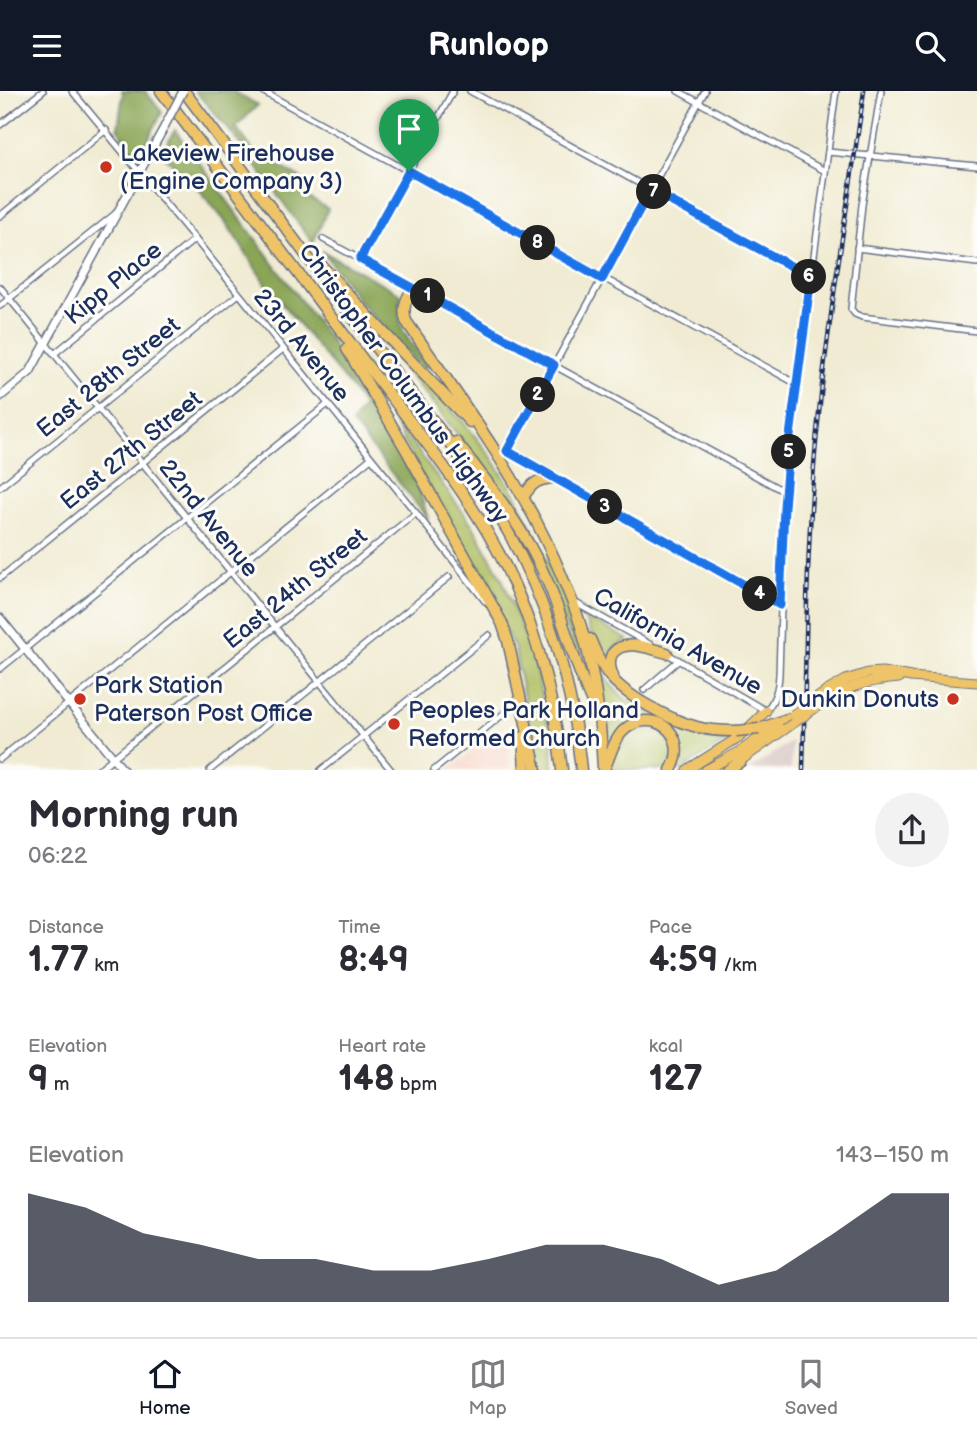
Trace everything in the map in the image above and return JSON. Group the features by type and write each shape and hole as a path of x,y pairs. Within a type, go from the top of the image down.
{"highway":[{"name":"Christopher Columbus Highway","path":"161,91 462,492 485,528 526,613 543,663 557,727 562,770"},
{"name":"Christopher Columbus Highway","path":"184,91 477,481 500,518 526,565 543,605 563,666 574,718 580,770"},
{"path":"292,234 386,335 503,453 550,549 577,615 592,668 600,720 603,770"},
{"path":"412,288 405,302 406,321 492,444"},
{"path":"320,303 408,453 502,623 509,641 536,770"},
{"path":"357,324 375,337 494,490 519,527 548,583 563,619 586,691 600,720"},
{"path":"524,496 542,479 554,478"},
{"path":"577,615 603,667 618,685 639,700 694,726 714,731 759,729 788,721"},
{"path":"618,685 610,671 610,665 611,657 620,647 631,645 667,653"},
{"path":"522,703 525,770"},
{"path":"603,770 621,734 633,725 649,721 667,728 676,739 677,754 671,770"},
{"path":"728,770 741,761"}],"main road":[{"path":"706,770 788,721 846,680 882,671 911,677 977,682"},
{"path":"723,770 741,761 788,721 827,695"},
{"path":"687,770 739,737 766,711"}],"street":[{"path":"0,125 43,91"},
{"name":"23rd Avenue","path":"72,91 195,239 502,623"},
{"path":"0,397 30,372 184,91"},
{"path":"262,91 797,384"},
{"path":"360,259 453,91"},
{"path":"470,91 811,277"},
{"path":"678,91 825,171"},
{"path":"705,91 503,453 554,478 780,605"},
{"path":"766,711 777,691 790,436 836,91"},
{"path":"881,91 857,248 851,309 857,315 873,318 977,331"},
{"path":"0,216 106,130"},
{"path":"828,152 977,166"},
{"path":"0,306 118,211"},
{"name":"Kipp Place","path":"54,354 195,239"},
{"path":"323,239 786,492"},
{"path":"857,248 977,263"},
{"name":"22nd Avenue","path":"0,287 391,770"},
{"name":"East 28th Street","path":"0,487 239,294"},
{"name":"East 27th Street","path":"0,578 283,349"},
{"path":"0,669 328,404"},
{"path":"0,759 371,458"},
{"name":"East 24th Street","path":"98,770 416,513"},
{"path":"210,770 449,577"},
{"name":"California Avenue","path":"572,601 766,711"},
{"path":"0,618 123,770"},
{"path":"321,770 489,635"},
{"path":"644,690 679,660"},
{"path":"434,770 508,711"}],"shaded area":[{"path":"500,729 510,741 509,770 449,770"},
{"path":"792,741 791,770 749,770"}],"green space":[{"path":"122,91 145,91 162,112 137,161 132,157 118,128"},
{"path":"195,91 232,91 258,105 236,127 263,164 269,160 305,181 304,195 328,209 313,243 231,132"},
{"path":"175,130 330,340 383,423 419,489 428,519 352,423 363,407 352,389 265,283 225,221 189,177 161,154"},
{"path":"322,251 401,294 401,325 409,341 428,366 424,370 361,303"},
{"path":"380,338 464,423 490,455 517,497 565,598 583,652 578,655 526,534 501,491"},
{"path":"385,406 473,526 502,579 532,653 552,742 553,770 538,770 514,646"},
{"path":"583,615 628,640 613,648 603,661"},
{"path":"595,660 607,681 625,699 698,737 726,741 681,770 674,770 680,746 651,718 609,746"},
{"path":"639,728 652,729 667,739 674,750 668,770 610,770 623,739"}],"railway":[{"path":"803,770 813,474 832,304 864,91"}],"place":[{"name":"Lakeview Firehouse (Engine Company 3)","path":"106,167"},
{"name":"Park Station Paterson Post Office","path":"80,699"},
{"name":"Dunkin Donuts","path":"953,699"},
{"name":"Peoples Park Holland Reformed Church","path":"394,724"}],"route":[{"path":"409,171 602,279 650,190 811,277 790,436 780,605 507,451 554,365 360,259 409,171"}]}
